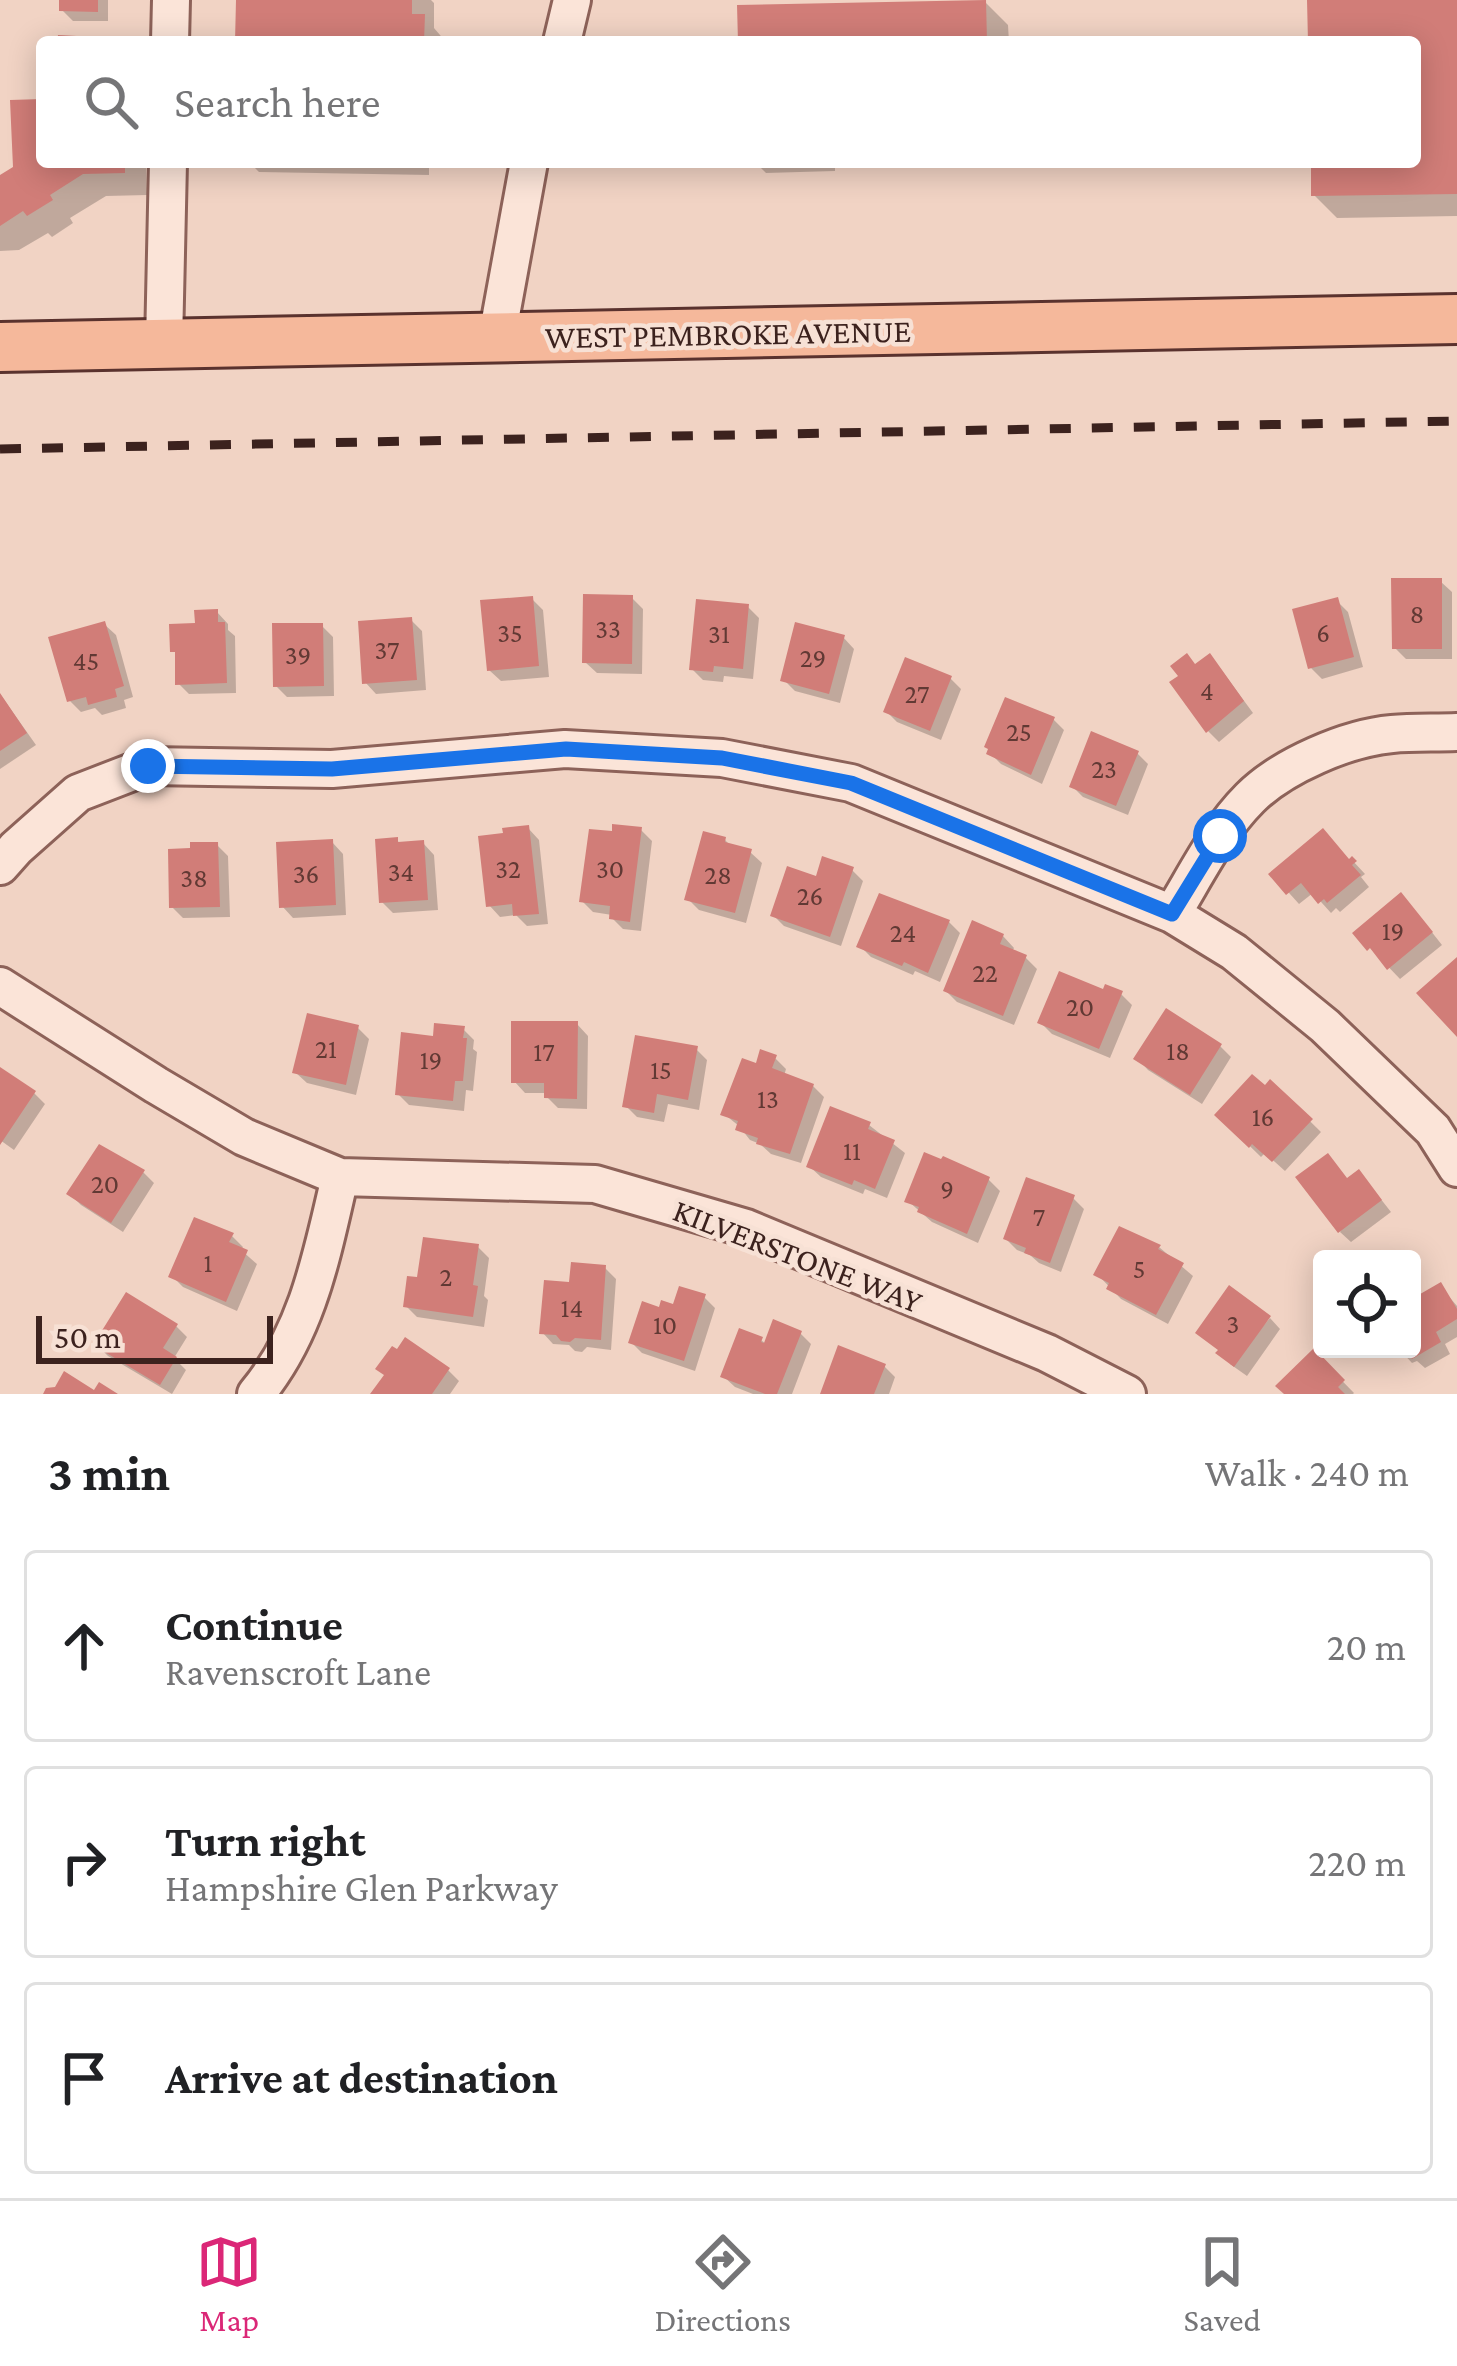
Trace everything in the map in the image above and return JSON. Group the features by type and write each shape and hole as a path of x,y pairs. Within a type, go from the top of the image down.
{"main road":[{"name":"WEST PEMBROKE AVENUE","path":"0,347 1457,319"}],"street":[{"path":"170,36 171,0"},
{"path":"563,36 572,0"},
{"path":"164,344 167,168"},
{"path":"496,337 528,168"},
{"path":"1172,914 1220,836 1251,797 1293,766 1387,734 1457,733"},
{"path":"0,866 78,793 148,766 332,769 566,749 722,758 851,783 1172,914 1234,952 1325,1026 1433,1130 1457,1168"},
{"name":"KILVERSTONE WAY","path":"0,986 244,1137 340,1177 595,1184 746,1228 1047,1353 1127,1394"},
{"path":"256,1394 301,1324 340,1177"}],"building":[{"path":"59,0 98,0 98,12 59,11"},
{"path":"236,0 412,0 412,14 425,14 424,36 235,36"},
{"path":"986,0 987,36 738,36 737,5"},
{"path":"1307,0 1457,0 1457,194 1311,196 1311,168 1421,168 1421,36 1308,36"},
{"path":"36,99 36,168 125,168 125,173 83,174 50,195 53,200 0,226 0,175 13,167 10,100"},
{"path":"1391,578 1442,578 1442,649 1392,649"},
{"path":"583,594 633,595 632,664 582,663"},
{"path":"533,596 539,666 487,671 480,600"},
{"path":"1338,597 1354,657 1308,669 1292,609"},
{"path":"696,599 749,604 743,669 689,670"},
{"path":"218,609 218,622 225,622 227,683 175,685 169,624 195,623 194,610"},
{"path":"412,617 417,680 362,684 358,621"},
{"path":"105,621 124,686 115,689 117,697 88,705 86,697 67,702 48,637"},
{"path":"795,622 845,635 829,694 780,681"},
{"path":"272,623 323,623 324,686 273,687"},
{"path":"1187,653 1195,664 1210,653 1244,701 1206,733 1169,682 1178,676 1170,666"},
{"path":"905,657 952,676 930,731 883,712"},
{"path":"0,693 27,733 0,751"},
{"path":"1005,697 1055,717 1031,775 986,754 984,747"},
{"path":"1091,731 1139,751 1116,806 1069,787"},
{"path":"612,824 642,827 630,922 609,919 610,906 579,902 589,829 612,831"},
{"path":"529,825 539,914 513,916 512,904 486,907 478,836"},
{"path":"1323,828 1349,859 1352,856 1357,861 1352,865 1361,875 1327,903 1324,899 1318,904 1301,883 1286,895 1268,874"},
{"path":"703,831 752,849 735,913 684,900"},
{"path":"398,837 398,842 424,840 428,900 379,903 375,839"},
{"path":"333,839 336,905 279,908 276,842"},
{"path":"190,842 218,842 220,907 169,908 168,849 190,848"},
{"path":"822,856 854,867 830,937 770,916 787,866 816,876"},
{"path":"1401,892 1433,932 1387,970 1352,933"},
{"path":"879,893 950,920 928,973 856,947"},
{"path":"972,920 1004,934 1000,944 1027,955 1003,1016 943,991"},
{"path":"1457,957 1457,1037 1416,993"},
{"path":"1059,971 1103,989 1105,984 1123,991 1099,1049 1037,1023"},
{"path":"1166,1008 1222,1044 1190,1095 1133,1059"},
{"path":"307,1013 359,1025 346,1085 292,1073"},
{"path":"511,1021 578,1021 577,1099 544,1098 544,1083 511,1083"},
{"path":"434,1023 465,1026 463,1081 455,1081 453,1101 395,1095 401,1032 433,1036"},
{"path":"635,1035 698,1046 688,1100 657,1094 654,1113 622,1107"},
{"path":"760,1049 777,1055 772,1068 814,1084 790,1154 756,1144 758,1138 735,1130 738,1121 720,1115 742,1058 756,1063"},
{"path":"0,1067 36,1091 0,1145"},
{"path":"1252,1074 1265,1085 1270,1079 1313,1119 1272,1162 1252,1144 1249,1148 1214,1115"},
{"path":"830,1106 871,1122 868,1129 895,1140 875,1189 806,1167"},
{"path":"99,1144 145,1170 111,1223 66,1194"},
{"path":"924,1152 990,1177 967,1234 904,1202"},
{"path":"1328,1153 1347,1178 1359,1169 1382,1200 1338,1233 1295,1177"},
{"path":"1026,1177 1075,1195 1050,1263 1003,1239"},
{"path":"194,1217 234,1233 229,1242 248,1250 226,1302 168,1277"},
{"path":"1119,1226 1161,1245 1158,1249 1184,1263 1156,1315 1106,1289 1109,1283 1093,1275"},
{"path":"423,1237 479,1244 473,1317 403,1307 407,1276 417,1277"},
{"path":"571,1262 606,1265 601,1340 575,1338 570,1342 539,1334 544,1280 569,1282"},
{"path":"1441,1282 1457,1309 1457,1319 1436,1332 1441,1342 1421,1354 1421,1294"},
{"path":"1229,1285 1271,1316 1234,1367 1195,1333"},
{"path":"679,1286 706,1294 684,1361 628,1343 642,1301 659,1307 661,1300 673,1304"},
{"path":"126,1292 178,1324 163,1348 177,1357 160,1385 93,1345"},
{"path":"773,1319 802,1331 777,1394 720,1377 739,1328 763,1337 764,1343"},
{"path":"405,1337 450,1368 432,1394 370,1394 384,1375 375,1369"},
{"path":"838,1345 886,1364 874,1394 820,1394"},
{"path":"1313,1349 1313,1358 1324,1358 1345,1380 1338,1387 1345,1394 1284,1394 1275,1386"},
{"path":"64,1371 94,1390 99,1382 118,1394 43,1394 46,1388 55,1387"}],"railway":[{"path":"0,449 1457,421"}],"route":[{"path":"148,766 332,769 566,749 722,758 851,783 1172,914 1220,836"}]}
